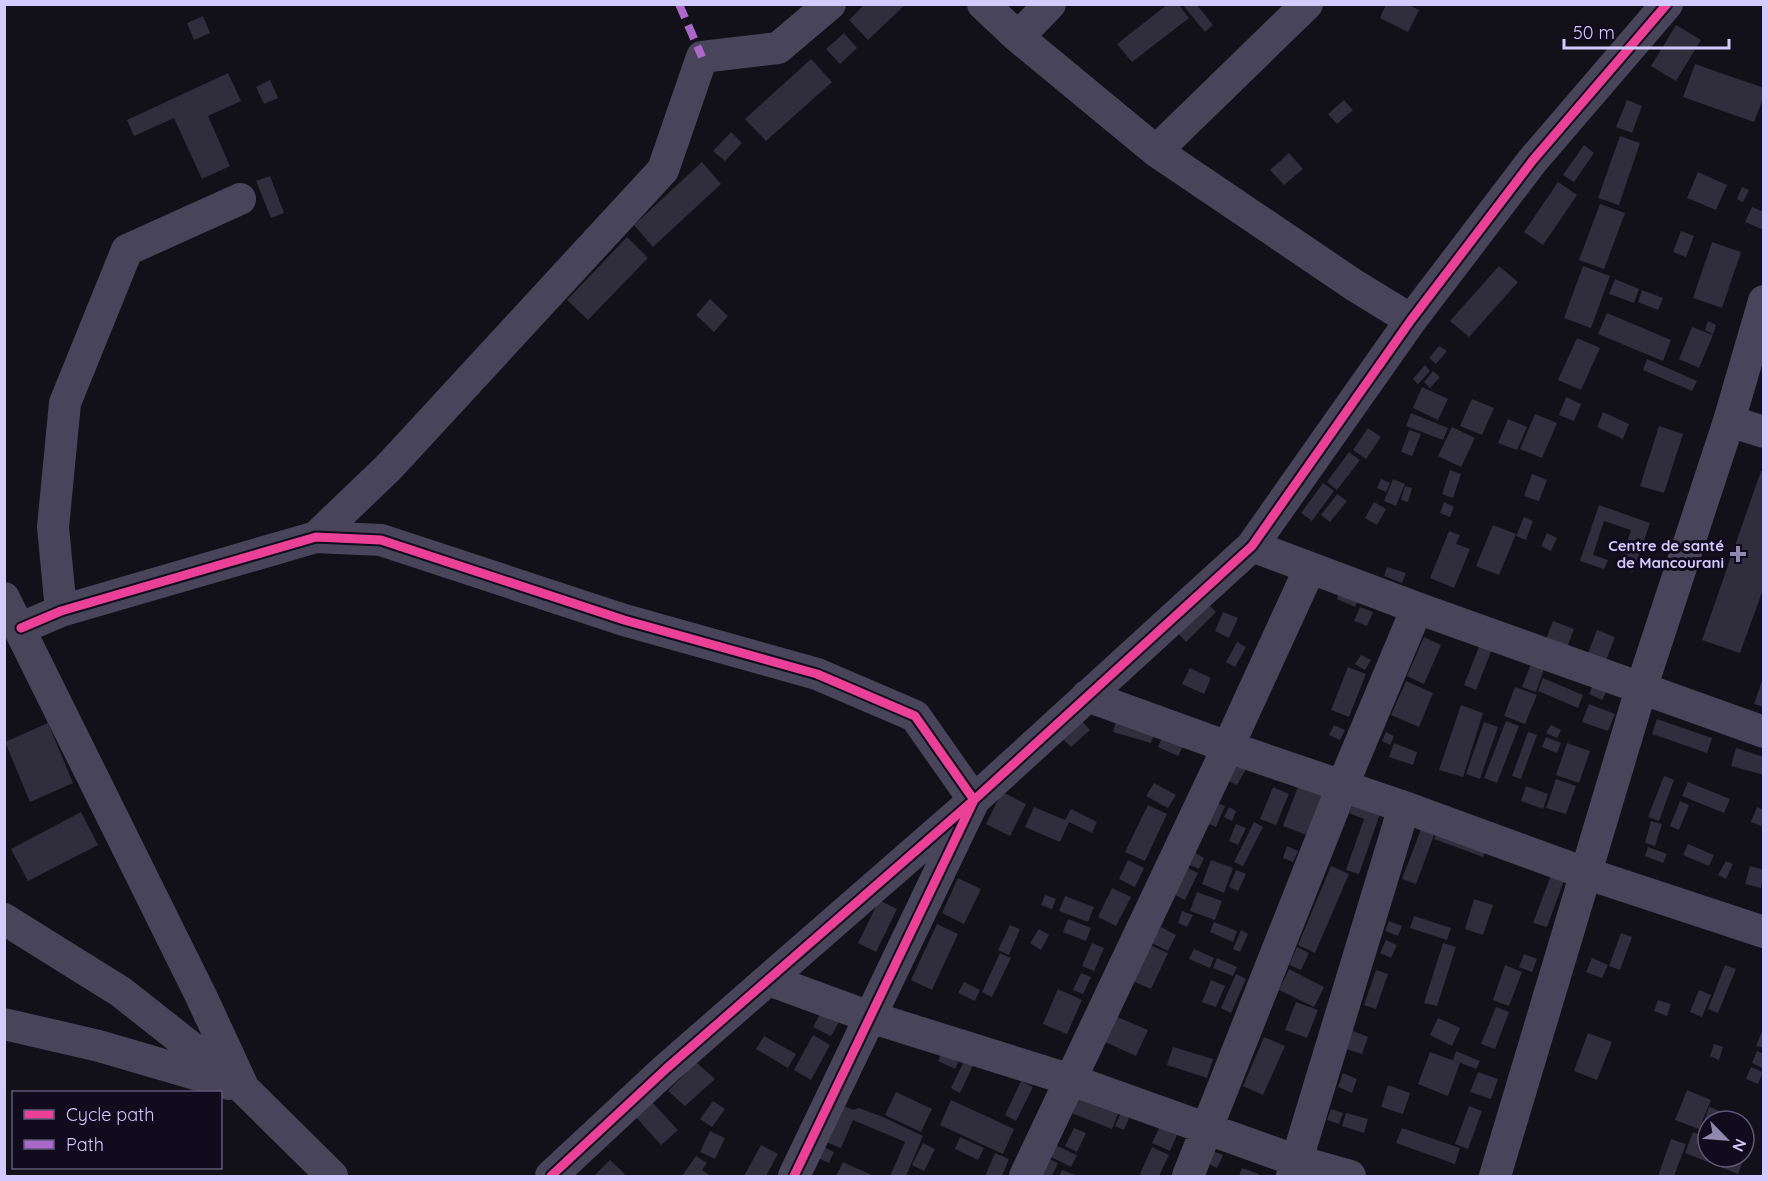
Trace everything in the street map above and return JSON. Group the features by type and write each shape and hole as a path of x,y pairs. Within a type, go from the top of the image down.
{"street":[{"path":"316,537 389,467 663,170 702,57 778,48 830,4"},
{"path":"983,4 1018,37 1156,152 1354,285 1411,320"},
{"path":"1018,37 1050,4"},
{"path":"1156,152 1307,4"},
{"path":"551,1176 667,1068 974,800 1252,546 1411,320 1533,160 1667,4"},
{"path":"61,611 53,527 65,403 127,250 240,199"},
{"path":"1495,1176 1641,689 1729,421 1764,301"},
{"path":"1729,421 1764,432"},
{"path":"21,628 61,611 316,537 381,540 624,620 817,674 915,716 974,800"},
{"path":"1252,546 1417,608 1764,732"},
{"path":"1025,1176 1310,568"},
{"path":"4,598 21,628 201,996 244,1089"},
{"path":"1188,1176 1342,787 1417,608"},
{"path":"1087,696 1585,873 1764,932"},
{"path":"794,1176 974,800"},
{"path":"1295,1169 1404,807"},
{"path":"4,919 121,992 244,1089 332,1176"},
{"path":"768,980 870,1017 1071,1080 1206,1130 1295,1169 1350,1176"},
{"path":"4,1024 99,1046 244,1089"}],"building":[{"path":"865,4 906,4 868,40 849,20"},
{"path":"1168,4 1178,4 1189,18 1132,62 1117,44"},
{"path":"1182,4 1196,4 1213,25 1205,32"},
{"path":"1386,4 1407,4 1419,10 1408,32 1380,18"},
{"path":"203,16 210,33 194,40 187,23"},
{"path":"1676,25 1701,40 1676,81 1651,66"},
{"path":"844,33 857,48 840,64 826,49"},
{"path":"811,59 832,82 766,141 745,119"},
{"path":"1695,64 1764,88 1764,96 1754,122 1683,97"},
{"path":"228,73 241,101 208,116 230,166 202,179 174,118 134,136 127,120"},
{"path":"270,80 278,98 264,104 256,87"},
{"path":"1344,100 1353,110 1337,124 1328,114"},
{"path":"1627,100 1642,106 1632,133 1616,127"},
{"path":"731,132 742,143 725,161 713,151"},
{"path":"1620,136 1640,143 1619,205 1598,198"},
{"path":"1584,145 1594,153 1574,182 1563,175"},
{"path":"1289,153 1303,169 1284,185 1270,170"},
{"path":"702,162 721,184 653,247 634,225"},
{"path":"1698,172 1727,185 1716,210 1687,198"},
{"path":"270,176 284,213 271,218 256,181"},
{"path":"1558,182 1577,195 1543,245 1524,232"},
{"path":"1742,187 1749,190 1743,202 1737,199"},
{"path":"1600,204 1625,213 1604,269 1579,260"},
{"path":"1752,207 1764,212 1764,230 1745,222"},
{"path":"1681,231 1694,236 1686,257 1673,252"},
{"path":"627,237 648,258 588,320 567,300"},
{"path":"1712,242 1741,252 1722,308 1693,298"},
{"path":"1499,266 1518,282 1469,337 1450,321"},
{"path":"1583,266 1610,276 1591,328 1564,318"},
{"path":"1615,279 1639,289 1634,303 1609,294"},
{"path":"1642,290 1663,298 1658,310 1638,302"},
{"path":"710,299 728,316 714,332 696,315"},
{"path":"1607,313 1671,340 1663,361 1598,334"},
{"path":"1708,321 1716,325 1713,334 1705,330"},
{"path":"1692,327 1713,335 1699,368 1679,359"},
{"path":"1577,338 1600,348 1581,390 1558,380"},
{"path":"1439,346 1447,351 1436,364 1429,358"},
{"path":"1647,359 1697,381 1692,391 1643,370"},
{"path":"1425,365 1430,371 1418,384 1413,379"},
{"path":"1433,371 1440,377 1430,388 1424,382"},
{"path":"1422,387 1448,399 1438,420 1413,408"},
{"path":"1566,397 1581,404 1574,421 1559,415"},
{"path":"1472,399 1494,408 1482,435 1460,426"},
{"path":"1603,412 1629,424 1623,439 1597,427"},
{"path":"1411,413 1448,428 1443,440 1406,426"},
{"path":"1535,414 1557,423 1542,458 1520,449"},
{"path":"1508,419 1527,427 1517,450 1498,443"},
{"path":"1659,426 1683,434 1664,493 1640,486"},
{"path":"1452,427 1475,438 1461,467 1438,456"},
{"path":"1368,428 1381,437 1366,459 1353,450"},
{"path":"1409,430 1421,434 1412,456 1401,452"},
{"path":"1349,452 1360,460 1337,490 1327,482"},
{"path":"1450,470 1461,474 1453,498 1442,494"},
{"path":"1761,471 1764,471 1764,587 1740,653 1702,640"},
{"path":"1532,474 1547,480 1539,501 1524,496"},
{"path":"1381,479 1390,483 1386,492 1377,488"},
{"path":"1393,479 1405,484 1396,506 1384,501"},
{"path":"1323,483 1334,491 1312,521 1301,513"},
{"path":"1405,486 1412,488 1408,502 1401,500"},
{"path":"1337,494 1347,501 1330,522 1321,515"},
{"path":"1374,502 1386,509 1377,525 1365,518"},
{"path":"1444,502 1454,507 1450,517 1440,513"},
{"path":"1599,505 1650,523 1633,572 1618,567 1631,530 1604,521 1593,555 1608,560 1604,569 1580,561"},
{"path":"1524,517 1533,521 1526,540 1516,536"},
{"path":"1493,525 1516,534 1499,575 1476,566"},
{"path":"1449,531 1460,535 1456,544 1470,549 1454,588 1430,578"},
{"path":"1547,533 1557,538 1551,551 1541,546"},
{"path":"1387,567 1406,573 1402,583 1384,576"},
{"path":"1341,588 1360,596 1355,607 1337,599"},
{"path":"1205,601 1216,612 1186,642 1175,630"},
{"path":"1360,607 1373,612 1367,626 1354,621"},
{"path":"1223,612 1238,618 1229,638 1215,631"},
{"path":"1553,621 1574,629 1566,650 1545,642"},
{"path":"1597,630 1615,637 1605,663 1587,656"},
{"path":"1424,637 1441,645 1424,684 1407,676"},
{"path":"1482,639 1494,644 1476,690 1464,685"},
{"path":"1237,642 1246,647 1235,667 1226,662"},
{"path":"1361,655 1371,660 1365,670 1355,664"},
{"path":"1532,661 1545,666 1536,692 1522,687"},
{"path":"1348,667 1366,674 1349,717 1331,710"},
{"path":"1190,668 1211,678 1204,694 1182,684"},
{"path":"1543,678 1583,695 1578,708 1538,691"},
{"path":"1764,678 1764,707 1754,704"},
{"path":"1406,681 1433,693 1419,727 1391,715"},
{"path":"1595,681 1609,687 1602,700 1589,694"},
{"path":"1515,687 1537,695 1525,724 1504,716"},
{"path":"1589,704 1615,714 1608,731 1582,722"},
{"path":"1461,705 1483,713 1463,777 1439,770"},
{"path":"1118,714 1157,726 1151,743 1113,732"},
{"path":"1080,719 1090,730 1071,747 1061,737"},
{"path":"1657,719 1712,738 1707,753 1652,734"},
{"path":"1506,721 1519,726 1497,783 1484,778"},
{"path":"1484,722 1498,727 1480,779 1466,774"},
{"path":"48,723 73,783 30,802 5,742"},
{"path":"1334,725 1345,730 1340,740 1329,735"},
{"path":"1551,725 1561,730 1557,738 1546,733"},
{"path":"1166,729 1187,739 1178,756 1158,747"},
{"path":"1386,732 1394,736 1390,745 1382,741"},
{"path":"1528,732 1537,735 1521,779 1512,776"},
{"path":"1546,737 1561,743 1557,753 1542,747"},
{"path":"1394,743 1417,752 1413,765 1389,757"},
{"path":"1567,743 1590,751 1579,783 1556,775"},
{"path":"1736,748 1764,757 1764,775 1731,766"},
{"path":"1237,757 1249,764 1237,785 1225,779"},
{"path":"1302,776 1326,786 1307,835 1283,826"},
{"path":"1664,776 1674,780 1659,821 1648,817"},
{"path":"1556,779 1576,786 1566,814 1546,808"},
{"path":"1688,782 1730,799 1724,813 1682,796"},
{"path":"1154,783 1176,795 1168,808 1146,796"},
{"path":"1526,786 1548,794 1543,809 1521,801"},
{"path":"1273,787 1289,794 1276,825 1260,819"},
{"path":"1002,792 1026,804 1010,836 986,824"},
{"path":"1355,798 1382,808 1359,874 1346,870 1364,819 1349,813"},
{"path":"1680,801 1689,805 1679,830 1670,826"},
{"path":"1214,802 1225,806 1216,827 1206,823"},
{"path":"1148,805 1167,814 1145,861 1125,852"},
{"path":"1034,807 1065,820 1071,809 1097,822 1092,833 1069,822 1060,842 1025,827"},
{"path":"1229,807 1236,811 1232,821 1224,817"},
{"path":"1757,807 1764,810 1764,827 1751,822"},
{"path":"81,812 98,845 28,881 11,849"},
{"path":"1651,821 1662,824 1655,846 1645,843"},
{"path":"1254,822 1263,827 1243,866 1234,862"},
{"path":"1236,824 1246,828 1238,845 1229,841"},
{"path":"1423,824 1436,830 1416,884 1402,879"},
{"path":"1439,826 1488,844 1483,857 1434,839"},
{"path":"1688,844 1714,855 1709,866 1683,855"},
{"path":"1287,846 1298,851 1293,862 1283,858"},
{"path":"1648,847 1667,854 1663,863 1645,856"},
{"path":"1192,851 1204,858 1199,869 1185,863"},
{"path":"1128,860 1144,868 1135,887 1119,879"},
{"path":"1211,860 1233,868 1224,893 1202,884"},
{"path":"1726,861 1733,864 1726,879 1718,875"},
{"path":"1331,866 1349,874 1315,953 1298,945"},
{"path":"1750,866 1764,870 1761,888 1745,884"},
{"path":"1186,867 1198,873 1185,900 1173,894"},
{"path":"1236,870 1246,874 1238,891 1229,887"},
{"path":"1553,870 1566,875 1547,927 1533,923"},
{"path":"958,878 981,889 964,924 942,913"},
{"path":"1112,888 1131,897 1116,926 1098,917"},
{"path":"1197,892 1222,901 1215,920 1190,911"},
{"path":"1045,895 1056,899 1052,909 1041,905"},
{"path":"1065,896 1094,907 1088,922 1059,911"},
{"path":"1474,899 1493,905 1483,935 1465,929"},
{"path":"879,900 897,909 876,952 858,943"},
{"path":"1182,911 1193,915 1187,927 1178,923"},
{"path":"1414,916 1451,928 1447,940 1410,928"},
{"path":"1068,919 1091,928 1086,941 1063,932"},
{"path":"1389,921 1402,926 1398,936 1385,931"},
{"path":"1214,922 1237,931 1233,942 1210,932"},
{"path":"937,924 958,934 932,990 911,980"},
{"path":"1010,925 1020,929 1009,955 998,950"},
{"path":"1161,927 1176,935 1168,951 1152,943"},
{"path":"1039,929 1049,935 1041,950 1030,943"},
{"path":"1241,930 1248,934 1240,952 1233,949"},
{"path":"1621,933 1632,937 1620,970 1609,966"},
{"path":"1386,940 1397,945 1391,958 1380,953"},
{"path":"1092,943 1104,948 1094,971 1082,966"},
{"path":"1443,943 1456,947 1437,1006 1424,1003"},
{"path":"1147,944 1168,953 1151,989 1130,980"},
{"path":"1297,947 1309,953 1301,970 1289,965"},
{"path":"1194,949 1214,958 1210,968 1189,959"},
{"path":"1000,953 1011,958 992,997 982,992"},
{"path":"1524,954 1537,959 1532,972 1519,967"},
{"path":"1217,958 1237,967 1233,976 1213,968"},
{"path":"1592,958 1608,965 1602,978 1586,972"},
{"path":"1505,965 1522,972 1509,1006 1493,1000"},
{"path":"1725,965 1736,969 1718,1013 1708,1009"},
{"path":"1289,969 1324,987 1314,1007 1279,990"},
{"path":"1376,970 1388,974 1376,1009 1364,1005"},
{"path":"1081,973 1091,977 1083,994 1073,990"},
{"path":"1236,974 1246,979 1231,1013 1221,1008"},
{"path":"1211,980 1225,986 1216,1007 1202,1002"},
{"path":"964,982 980,990 975,1001 958,993"},
{"path":"1058,989 1082,1000 1067,1034 1043,1024"},
{"path":"1699,990 1711,995 1702,1017 1690,1012"},
{"path":"1658,1000 1671,1004 1667,1016 1654,1011"},
{"path":"1296,1002 1318,1010 1307,1038 1285,1030"},
{"path":"824,1007 842,1017 831,1036 813,1027"},
{"path":"1496,1007 1509,1012 1495,1049 1481,1044"},
{"path":"1115,1016 1148,1030 1136,1056 1103,1041"},
{"path":"1438,1018 1460,1028 1452,1046 1430,1035"},
{"path":"1764,1029 1764,1048 1756,1046"},
{"path":"1353,1031 1368,1037 1362,1054 1346,1049"},
{"path":"1588,1033 1612,1042 1597,1080 1574,1071"},
{"path":"813,1035 830,1045 811,1080 794,1070"},
{"path":"764,1036 796,1054 788,1068 756,1049"},
{"path":"1264,1037 1285,1046 1263,1095 1243,1086"},
{"path":"1714,1044 1723,1047 1719,1060 1710,1056"},
{"path":"945,1046 962,1054 955,1069 938,1061"},
{"path":"1173,1047 1213,1059 1207,1078 1167,1065"},
{"path":"1456,1051 1480,1061 1476,1069 1453,1060"},
{"path":"1757,1051 1764,1054 1762,1068 1752,1063"},
{"path":"1430,1052 1460,1063 1448,1096 1418,1084"},
{"path":"966,1057 975,1061 960,1093 951,1088"},
{"path":"696,1062 715,1079 685,1106 668,1091"},
{"path":"1751,1067 1763,1072 1758,1084 1746,1079"},
{"path":"1478,1072 1498,1079 1491,1099 1470,1092"},
{"path":"1343,1073 1357,1079 1352,1093 1338,1087"},
{"path":"1021,1081 1033,1087 1016,1121 1005,1115"},
{"path":"1074,1085 1122,1104 1112,1129 1064,1110"},
{"path":"1388,1085 1410,1093 1403,1114 1381,1107"},
{"path":"1687,1090 1711,1100 1707,1109 1696,1109 1696,1128 1675,1120"},
{"path":"896,1092 932,1109 921,1132 885,1115"},
{"path":"951,1100 1014,1129 1003,1154 940,1125"},
{"path":"651,1101 678,1130 661,1145 635,1116"},
{"path":"713,1101 725,1109 712,1127 700,1119"},
{"path":"842,1105 853,1110 859,1108 883,1117 923,1136 906,1176 890,1176 905,1142 853,1120 841,1148 826,1142"},
{"path":"1469,1106 1482,1111 1468,1149 1455,1144"},
{"path":"1123,1108 1132,1111 1124,1130 1115,1126"},
{"path":"1331,1109 1343,1113 1339,1124 1327,1120"},
{"path":"1346,1113 1368,1119 1364,1133 1342,1126"},
{"path":"1164,1118 1181,1126 1170,1151 1152,1143"},
{"path":"1074,1128 1086,1133 1077,1152 1065,1146"},
{"path":"1402,1128 1460,1148 1455,1164 1396,1143"},
{"path":"710,1131 725,1138 715,1159 700,1152"},
{"path":"1693,1132 1696,1133 1696,1157 1685,1153"},
{"path":"960,1137 984,1148 978,1160 955,1149"},
{"path":"1671,1139 1686,1144 1674,1176 1658,1176"},
{"path":"1048,1142 1077,1155 1071,1167 1043,1153"},
{"path":"923,1143 935,1149 924,1171 912,1165"},
{"path":"761,1145 778,1154 766,1176 744,1176"},
{"path":"822,1146 834,1152 829,1163 816,1157"},
{"path":"1152,1147 1169,1155 1159,1176 1144,1176 1140,1174"},
{"path":"1210,1150 1223,1155 1217,1168 1205,1162"},
{"path":"995,1153 1009,1159 1002,1176 985,1176"},
{"path":"1041,1155 1058,1163 1052,1176 1039,1176"},
{"path":"696,1156 707,1163 702,1170 711,1176 682,1176"},
{"path":"610,1160 625,1174 622,1176 594,1176"},
{"path":"843,1162 874,1176 836,1176"},
{"path":"1242,1168 1259,1174 1258,1176 1239,1176"},
{"path":"1725,1169 1740,1169 1738,1174"},
{"path":"1062,1170 1078,1176 1059,1176"}],"marked path":[{"path":"679,4 702,57"}],"cycle path":[{"path":"551,1176 667,1068 974,800 1252,546 1411,320 1533,160 1667,4"},
{"path":"21,628 61,611 316,537 381,540 624,620 817,674 915,716 974,800 794,1176"}],"place":[{"name":"Centre de santé de Mancourani","path":"1738,554"}]}
